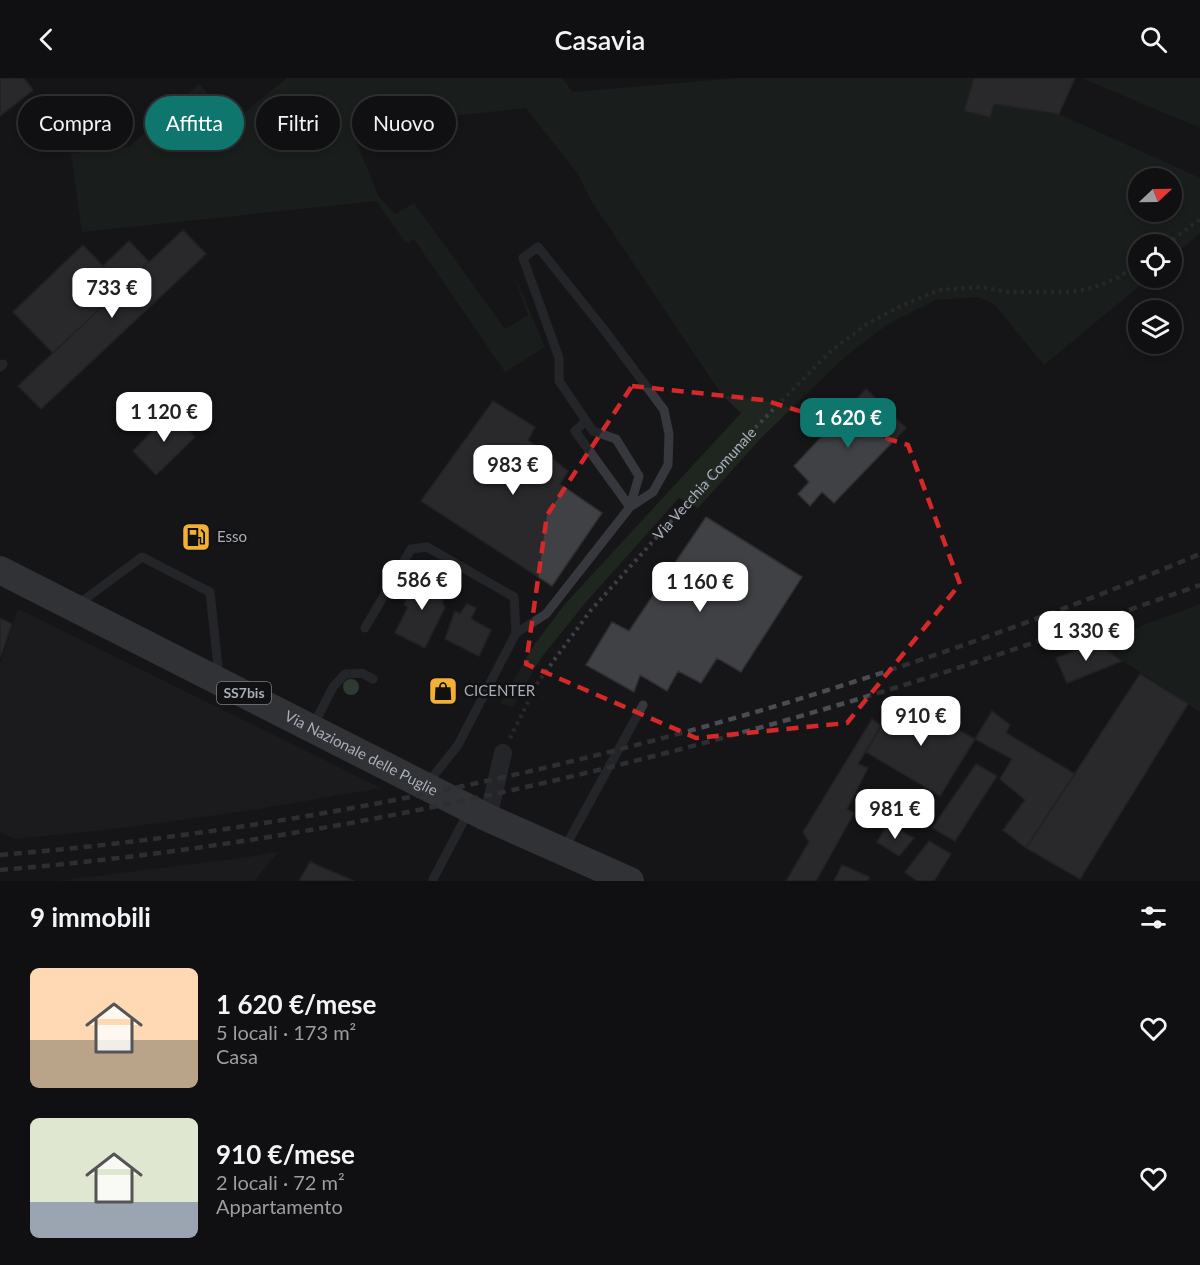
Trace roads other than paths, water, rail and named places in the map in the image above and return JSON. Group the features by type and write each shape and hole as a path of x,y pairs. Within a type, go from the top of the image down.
{"main road":[{"name":"Via Nazionale delle Puglie","path":"0,570 479,813 630,881"}],"street":[{"path":"479,813 503,753"}],"lane":[{"path":"426,786 458,745 516,633 546,614 630,507 653,492 668,465 669,435 664,410 602,327 538,248 523,258 559,358 560,381 593,431 616,439 639,476 630,507"},
{"path":"586,421 575,430 630,507"},
{"path":"365,628 411,549 427,547 514,597 516,633"},
{"path":"75,607 142,557 210,592 220,681"},
{"path":"312,728 333,687 345,674 362,673 373,679"},
{"path":"563,851 643,705"},
{"path":"433,879 479,813"}],"railway":[{"path":"0,855 154,839 307,816 460,787 612,751 762,710 910,663 1056,611 1200,554"},
{"path":"0,870 233,843 464,801 578,775 805,715 917,681 1200,585"}],"place":[{"name":"Esso","path":"196,537"},
{"name":"CICENTER","path":"443,691"}]}
